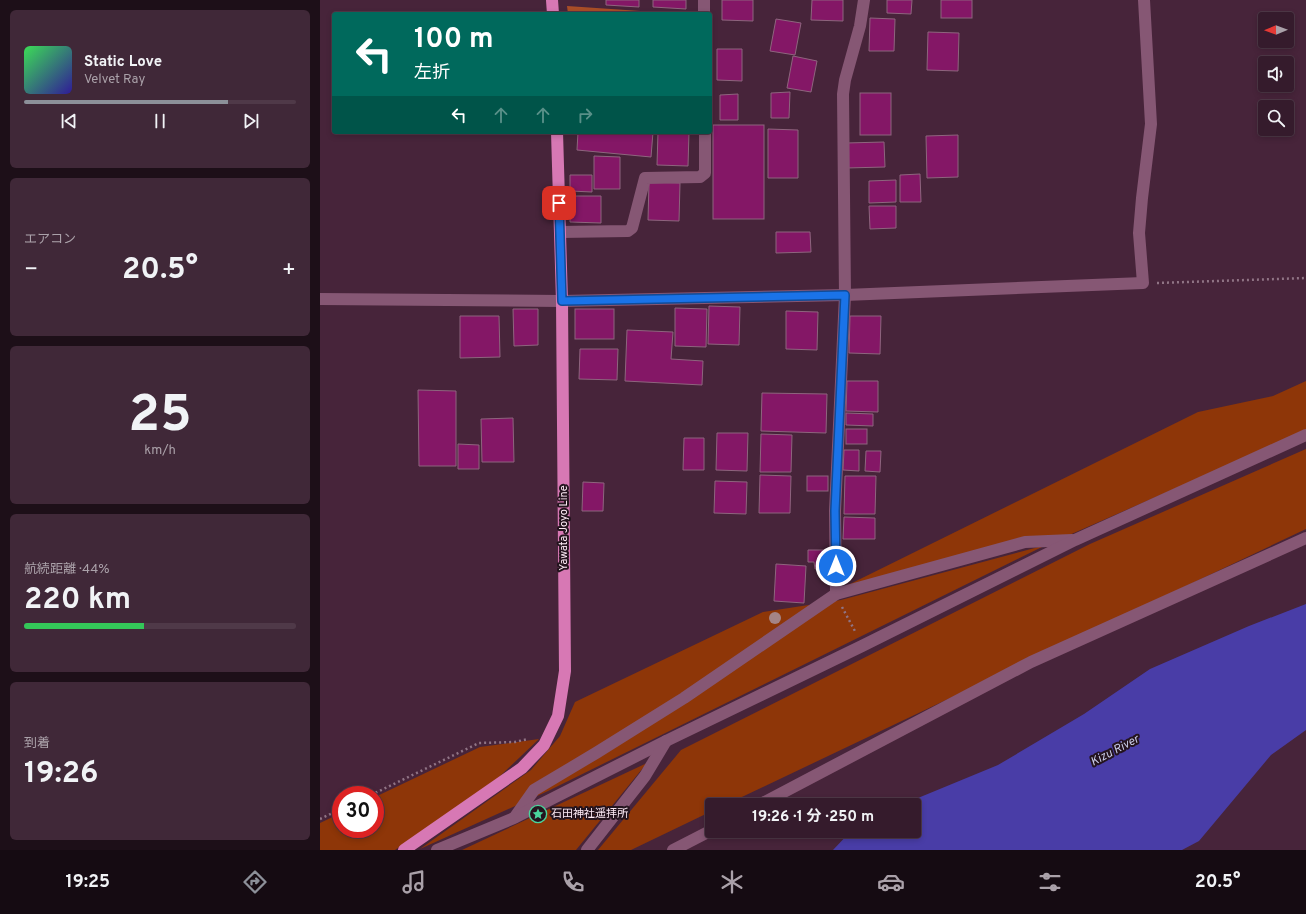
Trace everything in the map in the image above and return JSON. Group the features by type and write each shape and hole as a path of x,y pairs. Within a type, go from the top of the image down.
{"main road":[{"path":"552,0 553,12"},
{"name":"Yawata Joyo Line","path":"404,850 522,768 544,745 558,716 564,670 562,301 557,134"}],"street":[{"path":"704,0 704,12"},
{"path":"836,594 835,511 845,295 843,94 845,80 860,26 864,0"},
{"path":"320,299 562,301 845,295 1143,283 1139,233 1151,124 1144,0"},
{"path":"560,232 628,231 632,228 645,178 700,177 705,173 704,134"},
{"path":"436,850 514,818 666,741 1075,540 1306,435"},
{"path":"772,798 1031,662 1306,538"},
{"path":"514,818 534,790 596,754 684,698 836,594 1025,542 1075,540"},
{"path":"587,850 645,776 666,741"},
{"path":"673,850 705,834"}],"path":[{"path":"1143,283 1306,278"},
{"path":"836,594 862,646"},
{"path":"384,789 479,743 515,742 550,734"},
{"path":"320,820 332,814"}],"shaded area":[{"path":"567,6 655,12 568,12"},
{"path":"1306,381 1306,431 1067,536 846,586 1198,412 1273,396"},
{"path":"1306,449 1306,529 740,798 705,798 705,814 631,850 598,850 681,750 1090,544"},
{"path":"1046,545 548,791 420,849 531,770 560,736 575,702 763,612 841,600"},
{"path":"539,739 498,778 395,850 320,850 320,823 332,817 332,838 384,838 384,793 480,747"},
{"path":"647,763 576,850 462,850"}],"water":[{"name":"Kizu River","path":"1306,604 1306,730 1271,755 1199,841 1182,850 833,850 844,838 921,838 921,798 918,798 998,765 1084,714 1150,669 1249,626"}],"building":[{"path":"606,0 639,0 639,7 606,5"},
{"path":"653,0 686,0 686,9 653,7"},
{"path":"722,0 753,0 753,21 722,20"},
{"path":"812,0 843,0 843,21 811,20"},
{"path":"887,0 912,0 911,14 887,13"},
{"path":"941,0 972,0 972,18 941,18"},
{"path":"870,18 895,19 894,51 869,51"},
{"path":"776,19 801,23 795,55 770,51"},
{"path":"928,32 959,33 958,71 927,70"},
{"path":"717,49 742,49 742,81 717,80"},
{"path":"793,56 817,61 811,92 787,88"},
{"path":"790,92 789,118 771,118 771,93"},
{"path":"860,93 891,93 891,135 860,135"},
{"path":"738,94 738,120 720,120 720,95"},
{"path":"713,125 764,125 764,219 713,219"},
{"path":"768,129 798,130 798,178 768,178"},
{"path":"578,134 653,134 651,157 577,150"},
{"path":"658,134 689,134 688,166 657,165"},
{"path":"958,135 958,177 927,178 926,136"},
{"path":"884,142 885,167 846,168 846,143"},
{"path":"594,156 620,157 620,189 594,189"},
{"path":"920,174 921,202 900,202 900,175"},
{"path":"570,175 592,175 592,192 570,191"},
{"path":"896,180 896,202 869,203 869,181"},
{"path":"649,182 680,183 679,221 648,220"},
{"path":"570,196 601,196 601,223 570,222"},
{"path":"869,206 896,206 896,228 870,229"},
{"path":"776,232 810,232 811,252 776,253"},
{"path":"709,306 740,307 739,345 708,344"},
{"path":"675,308 707,309 706,347 675,346"},
{"path":"513,309 538,309 538,345 514,346"},
{"path":"575,309 614,309 614,339 575,339"},
{"path":"786,311 818,312 817,350 786,349"},
{"path":"460,316 499,316 500,357 460,358"},
{"path":"850,316 881,316 880,354 849,353"},
{"path":"627,330 673,332 671,359 703,361 702,385 625,381"},
{"path":"580,349 618,349 617,380 579,379"},
{"path":"847,381 878,381 878,412 846,411"},
{"path":"418,390 456,391 456,466 419,466"},
{"path":"762,393 827,394 826,433 761,431"},
{"path":"846,413 873,414 873,426 846,425"},
{"path":"513,418 514,462 482,462 481,419"},
{"path":"846,429 867,429 867,444 846,444"},
{"path":"717,433 748,433 747,471 716,470"},
{"path":"761,434 792,435 791,472 760,472"},
{"path":"684,438 704,438 704,470 683,470"},
{"path":"458,444 479,445 479,469 458,469"},
{"path":"844,450 859,450 859,471 843,470"},
{"path":"866,451 881,451 880,472 865,471"},
{"path":"760,475 791,476 790,513 759,513"},
{"path":"807,476 828,476 828,491 807,491"},
{"path":"845,476 876,476 875,514 844,514"},
{"path":"715,481 747,482 746,514 714,513"},
{"path":"583,482 604,483 603,511 582,511"},
{"path":"844,517 875,518 875,539 843,539"},
{"path":"808,550 829,550 829,569 815,569 814,562 808,562"},
{"path":"776,564 806,566 804,603 774,601"}],"place":[{"name":"石田神社遥拝所","path":"538,814"}],"route":[{"path":"559,203 562,301 845,295 835,511 836,566"}]}
